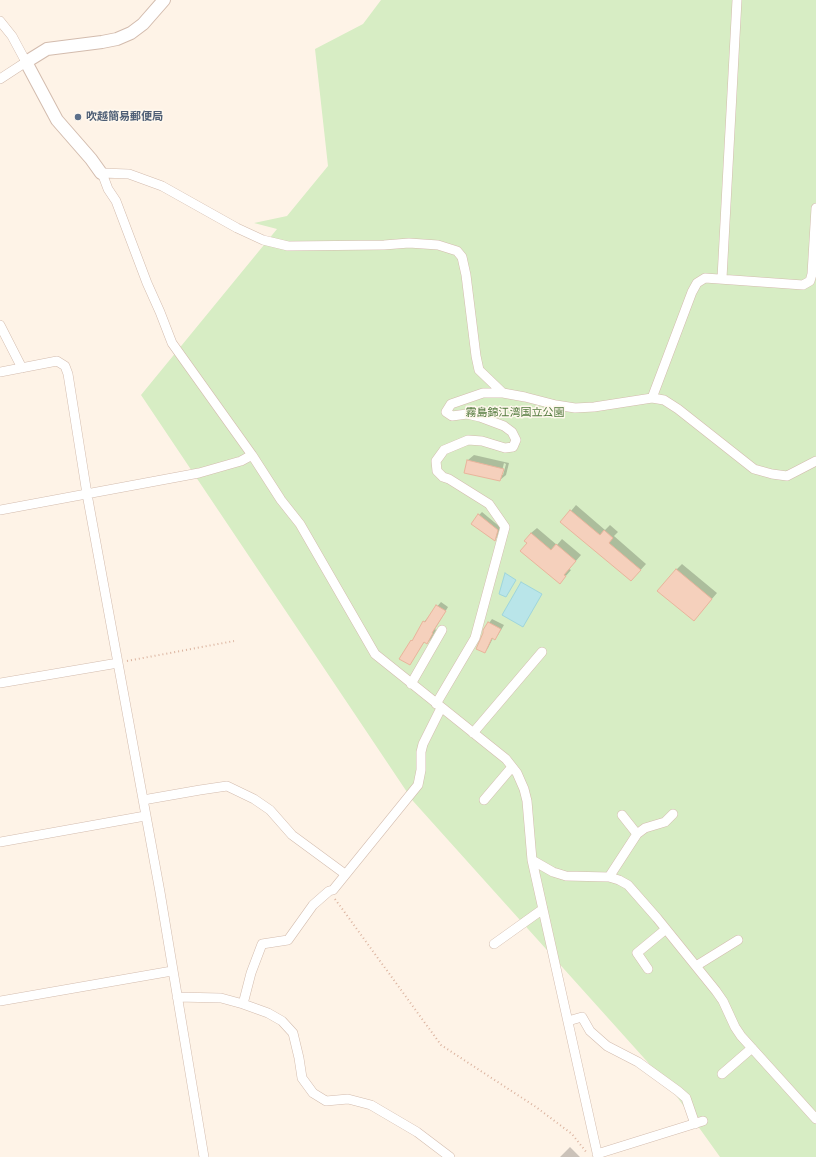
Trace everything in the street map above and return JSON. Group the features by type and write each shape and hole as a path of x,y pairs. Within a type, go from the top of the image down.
{"street":[{"path":"0,79 47,49 102,42 117,39 130,33 143,24 164,0"},
{"path":"722,278 737,0"},
{"path":"0,21 12,36 57,120 91,159 101,173 108,189 116,201 147,283 172,343 252,455 281,500 300,524 375,654 506,759 517,773 524,789 527,802 532,860 568,1021 595,1156 699,1122 686,1098 678,1091 638,1062 607,1046 590,1030 582,1017 568,1021"},
{"path":"101,173 113,172 129,174 162,186 237,228 263,240 288,246 417,244 438,245 457,251 462,257 466,274 479,370 503,393"},
{"path":"652,398 692,292 697,283 705,278 722,278 803,285 810,281 812,274 816,208"},
{"path":"0,325 22,368"},
{"path":"0,372 56,362 65,366 68,374 87,494 160,892 204,1157"},
{"path":"243,1004 251,973 262,944 288,940 313,905 332,890 418,785 422,770 421,752 423,744 438,706 475,638 505,527 489,504 449,479 443,477 438,471 436,461 444,450 468,440 482,441 505,448 513,447 516,440 512,432 504,426 480,417 467,414 452,416 446,412 451,404 483,393 503,393 526,396 556,405 575,408 594,407 652,398 664,400 678,409 754,469 787,476 816,461"},
{"path":"0,510 199,473 241,461 252,455"},
{"path":"411,684 442,630"},
{"path":"473,733 542,652"},
{"path":"0,684 118,663"},
{"path":"484,800 512,767"},
{"path":"142,800 227,786 254,798 270,810 292,835 345,874"},
{"path":"609,877 637,834 645,828 665,822 673,814"},
{"path":"622,815 637,834"},
{"path":"0,842 145,816"},
{"path":"532,860 554,872 566,876 609,877 628,885 666,929 723,1001 735,1027 816,1119"},
{"path":"494,944 543,909"},
{"path":"648,969 636,953 666,929"},
{"path":"696,966 738,940"},
{"path":"0,1001 172,971"},
{"path":"177,997 221,998 268,1013 282,1021 293,1033 302,1078 313,1094 326,1100 348,1099 371,1105 417,1132 450,1157"},
{"path":"722,1074 752,1048"}],"path":[{"path":"118,663 234,641"},
{"path":"329,891 441,1045 536,1107 572,1134 595,1156"}],"green space":[{"name":"霧島錦江湾国立公園","path":"381,0 816,0 816,1157 720,1157 670,1087 413,801 141,395 277,229 254,223 287,216 328,166 315,49 363,24"}],"water":[{"path":"505,573 516,580 506,597 499,594"},
{"path":"521,582 542,594 523,627 502,615"}],"building":[{"path":"467,460 504,469 500,481 464,473"},
{"path":"570,510 600,535 604,530 613,538 609,543 641,570 631,581 560,522"},
{"path":"478,514 498,530 495,541 471,524"},
{"path":"531,533 551,550 556,544 576,561 564,575 566,576 560,584 520,551 527,543 524,541"},
{"path":"676,569 712,599 694,621 657,591"},
{"path":"436,605 446,611 427,644 424,642 410,665 399,659 411,640 412,641 423,621 425,622"},
{"path":"488,622 501,629 495,640 492,638 485,653 476,649 483,630"}],"place":[{"name":"吹越簡易郵便局","path":"78,117"}]}
